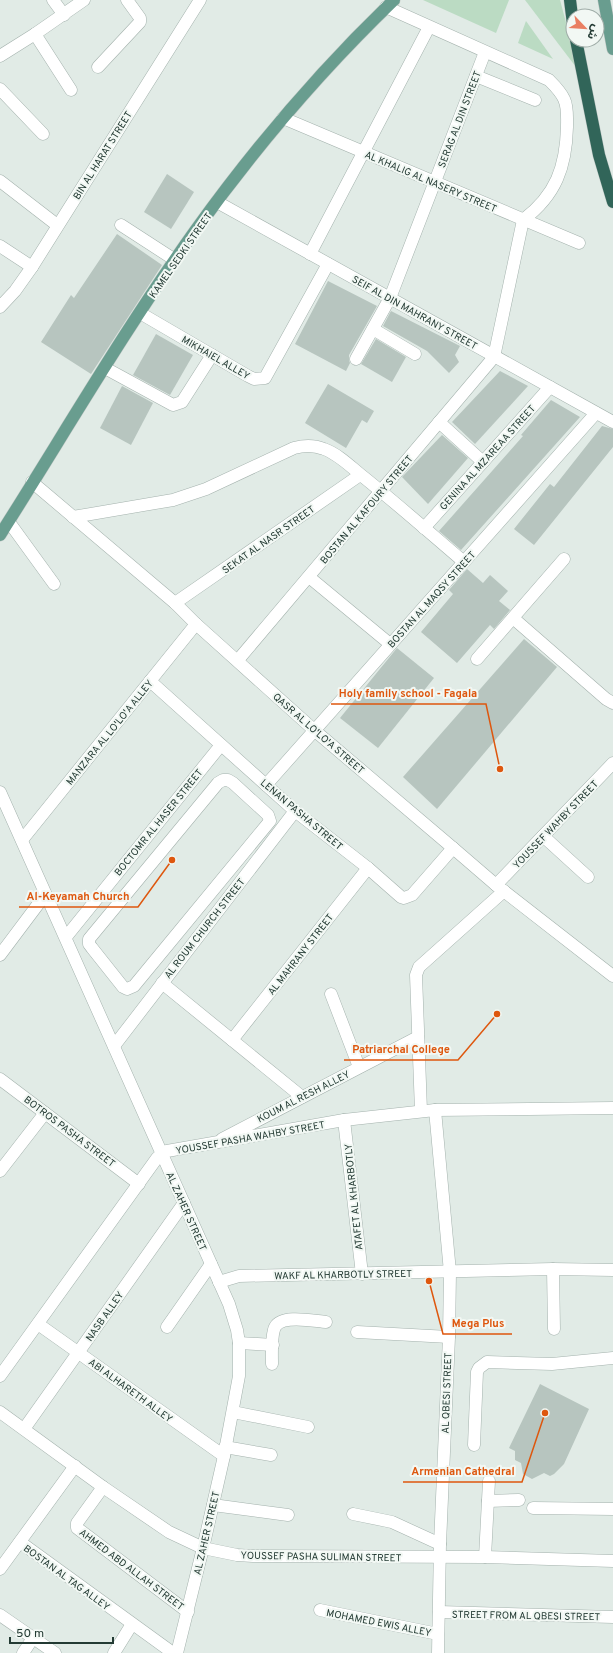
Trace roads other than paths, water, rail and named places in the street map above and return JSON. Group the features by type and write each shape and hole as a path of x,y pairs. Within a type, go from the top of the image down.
{"highway":[{"path":"578,48 599,155 612,198"}],"main road":[{"path":"604,0 613,49"},
{"name":"KAMEL SEDKI STREET","path":"0,535 32,482 174,260 217,202 283,118 390,4"}],"street":[{"path":"53,0 64,15"},
{"path":"0,56 64,15 84,0"},
{"path":"98,66 140,22 140,18 127,0"},
{"name":"BIN AL HARAT STREET","path":"0,307 32,267 57,225 200,0"},
{"path":"390,4 429,26 549,80 565,101 567,115 565,157 561,171 546,198 536,210 523,220 494,357"},
{"path":"310,254 429,26"},
{"path":"35,34 71,90"},
{"name":"SERAG AL DIN STREET","path":"356,359 390,298 486,52"},
{"path":"476,76 535,100"},
{"path":"0,89 43,134"},
{"name":"AL KHALIG AL NASERY STREET","path":"283,118 579,243"},
{"path":"0,181 57,225"},
{"name":"SEIF AL DIN MAHRANY STREET","path":"217,202 613,422"},
{"path":"121,225 174,260"},
{"path":"0,246 32,267"},
{"name":"MIKHAIEL ALLEY","path":"140,313 248,376 254,379 266,378 328,264"},
{"path":"373,329 415,354"},
{"path":"105,368 173,405 176,405 182,402 212,356"},
{"name":"BOSTAN AL KAFOURY STREET","path":"238,660 494,357"},
{"name":"GENINA AL MZAREAA STREET","path":"424,528 550,387"},
{"name":"BOSTAN AL MAQSY STREET","path":"266,785 596,413"},
{"path":"439,422 483,462"},
{"path":"73,517 173,500 206,489 294,448 305,445 316,446 326,449 382,491 464,562"},
{"name":"SEKAT AL NASR STREET","path":"175,603 360,475"},
{"name":"QASR AL LO'LO'A STREET","path":"32,482 175,603 196,624 238,660 314,730 500,888 613,976"},
{"path":"9,522 54,584"},
{"path":"477,659 564,559"},
{"path":"308,577 390,644"},
{"path":"513,618 606,699 613,703"},
{"name":"MANZARA AL LO'LO'A ALLEY","path":"22,840 196,624"},
{"name":"LENAN PASHA STREET","path":"150,681 295,811 368,868 401,897 408,897 412,895 453,848"},
{"name":"BOCTOMR AL HASER STREET","path":"66,937 221,745"},
{"name":"YOUSSEF WAHBY STREET","path":"421,1111 416,975 419,966 500,888 543,836 613,763"},
{"path":"223,780 228,780 233,783 270,818 269,823 134,986 127,989 123,987 92,948 89,944 89,939 159,854 218,782 223,780"},
{"name":"AL ZAHER STREET","path":"0,792 229,1304 236,1330 239,1376 233,1412 213,1505 177,1653"},
{"name":"AL ROUM CHURCH STREET","path":"114,1046 295,811"},
{"path":"543,836 588,877"},
{"path":"142,842 159,854"},
{"name":"AL MAHRANY STREET","path":"232,1040 368,868"},
{"path":"0,955 45,895"},
{"path":"162,983 302,1097"},
{"path":"331,994 360,1067"},
{"name":"KOUM AL RESH ALLEY","path":"210,1144 418,1037"},
{"name":"BOTROS PASHA STREET","path":"0,1079 139,1184"},
{"name":"YOUSSEF PASHA WAHBY STREET","path":"0,1376 162,1153 344,1120 421,1111 613,1108"},
{"name":"AL QBESI STREET","path":"435,1110 450,1272 449,1337 440,1544 438,1653"},
{"path":"0,1172 45,1112"},
{"name":"ATAFET AL KHARBOTLY","path":"344,1120 362,1274"},
{"name":"NASB ALLEY","path":"24,1429 184,1203"},
{"path":"167,1327 211,1264"},
{"path":"553,1269 554,1329"},
{"name":"WAKF AL KHARBOTLY STREET","path":"219,1282 239,1276 553,1269 613,1270"},
{"path":"272,1364 275,1327 278,1323 285,1319 326,1322"},
{"name":"ABI ALHARETH ALLEY","path":"38,1324 78,1353 225,1452"},
{"path":"357,1332 449,1337"},
{"path":"238,1343 273,1345"},
{"path":"474,1445 477,1372 482,1364 486,1362 552,1364 613,1358"},
{"name":"YOUSSEF PASHA SULIMAN STREET","path":"0,1412 103,1487 169,1532 203,1548 237,1555 253,1556 485,1557 613,1561"},
{"path":"233,1412 308,1427"},
{"path":"225,1452 271,1455"},
{"path":"0,1570 75,1466"},
{"path":"485,1557 489,1481"},
{"name":"AHMED ABD ALLAH STREET","path":"103,1487 77,1523 77,1528 188,1612"},
{"path":"488,1501 519,1500"},
{"path":"213,1505 288,1515"},
{"path":"533,1508 613,1509"},
{"path":"353,1514 392,1522 440,1544"},
{"name":"BOSTAN AL TAG ALLEY","path":"20,1542 173,1653"},
{"name":"MOHAMED EWIS ALLEY","path":"320,1610 438,1634"},
{"name":"STREET FROM AL QBESI STREET","path":"439,1612 613,1617"},
{"path":"0,1615 55,1653"},
{"path":"114,1653 132,1624"},
{"path":"23,1653 33,1638"}],"place":[{"name":"Holy family school - Fagala","path":"500,769"},
{"name":"Al-Keyamah Church","path":"172,860"},
{"name":"Patriarchal College","path":"497,1014"},
{"name":"Mega Plus","path":"429,1281"},
{"name":"Armenian Cathedral","path":"545,1413"}]}
